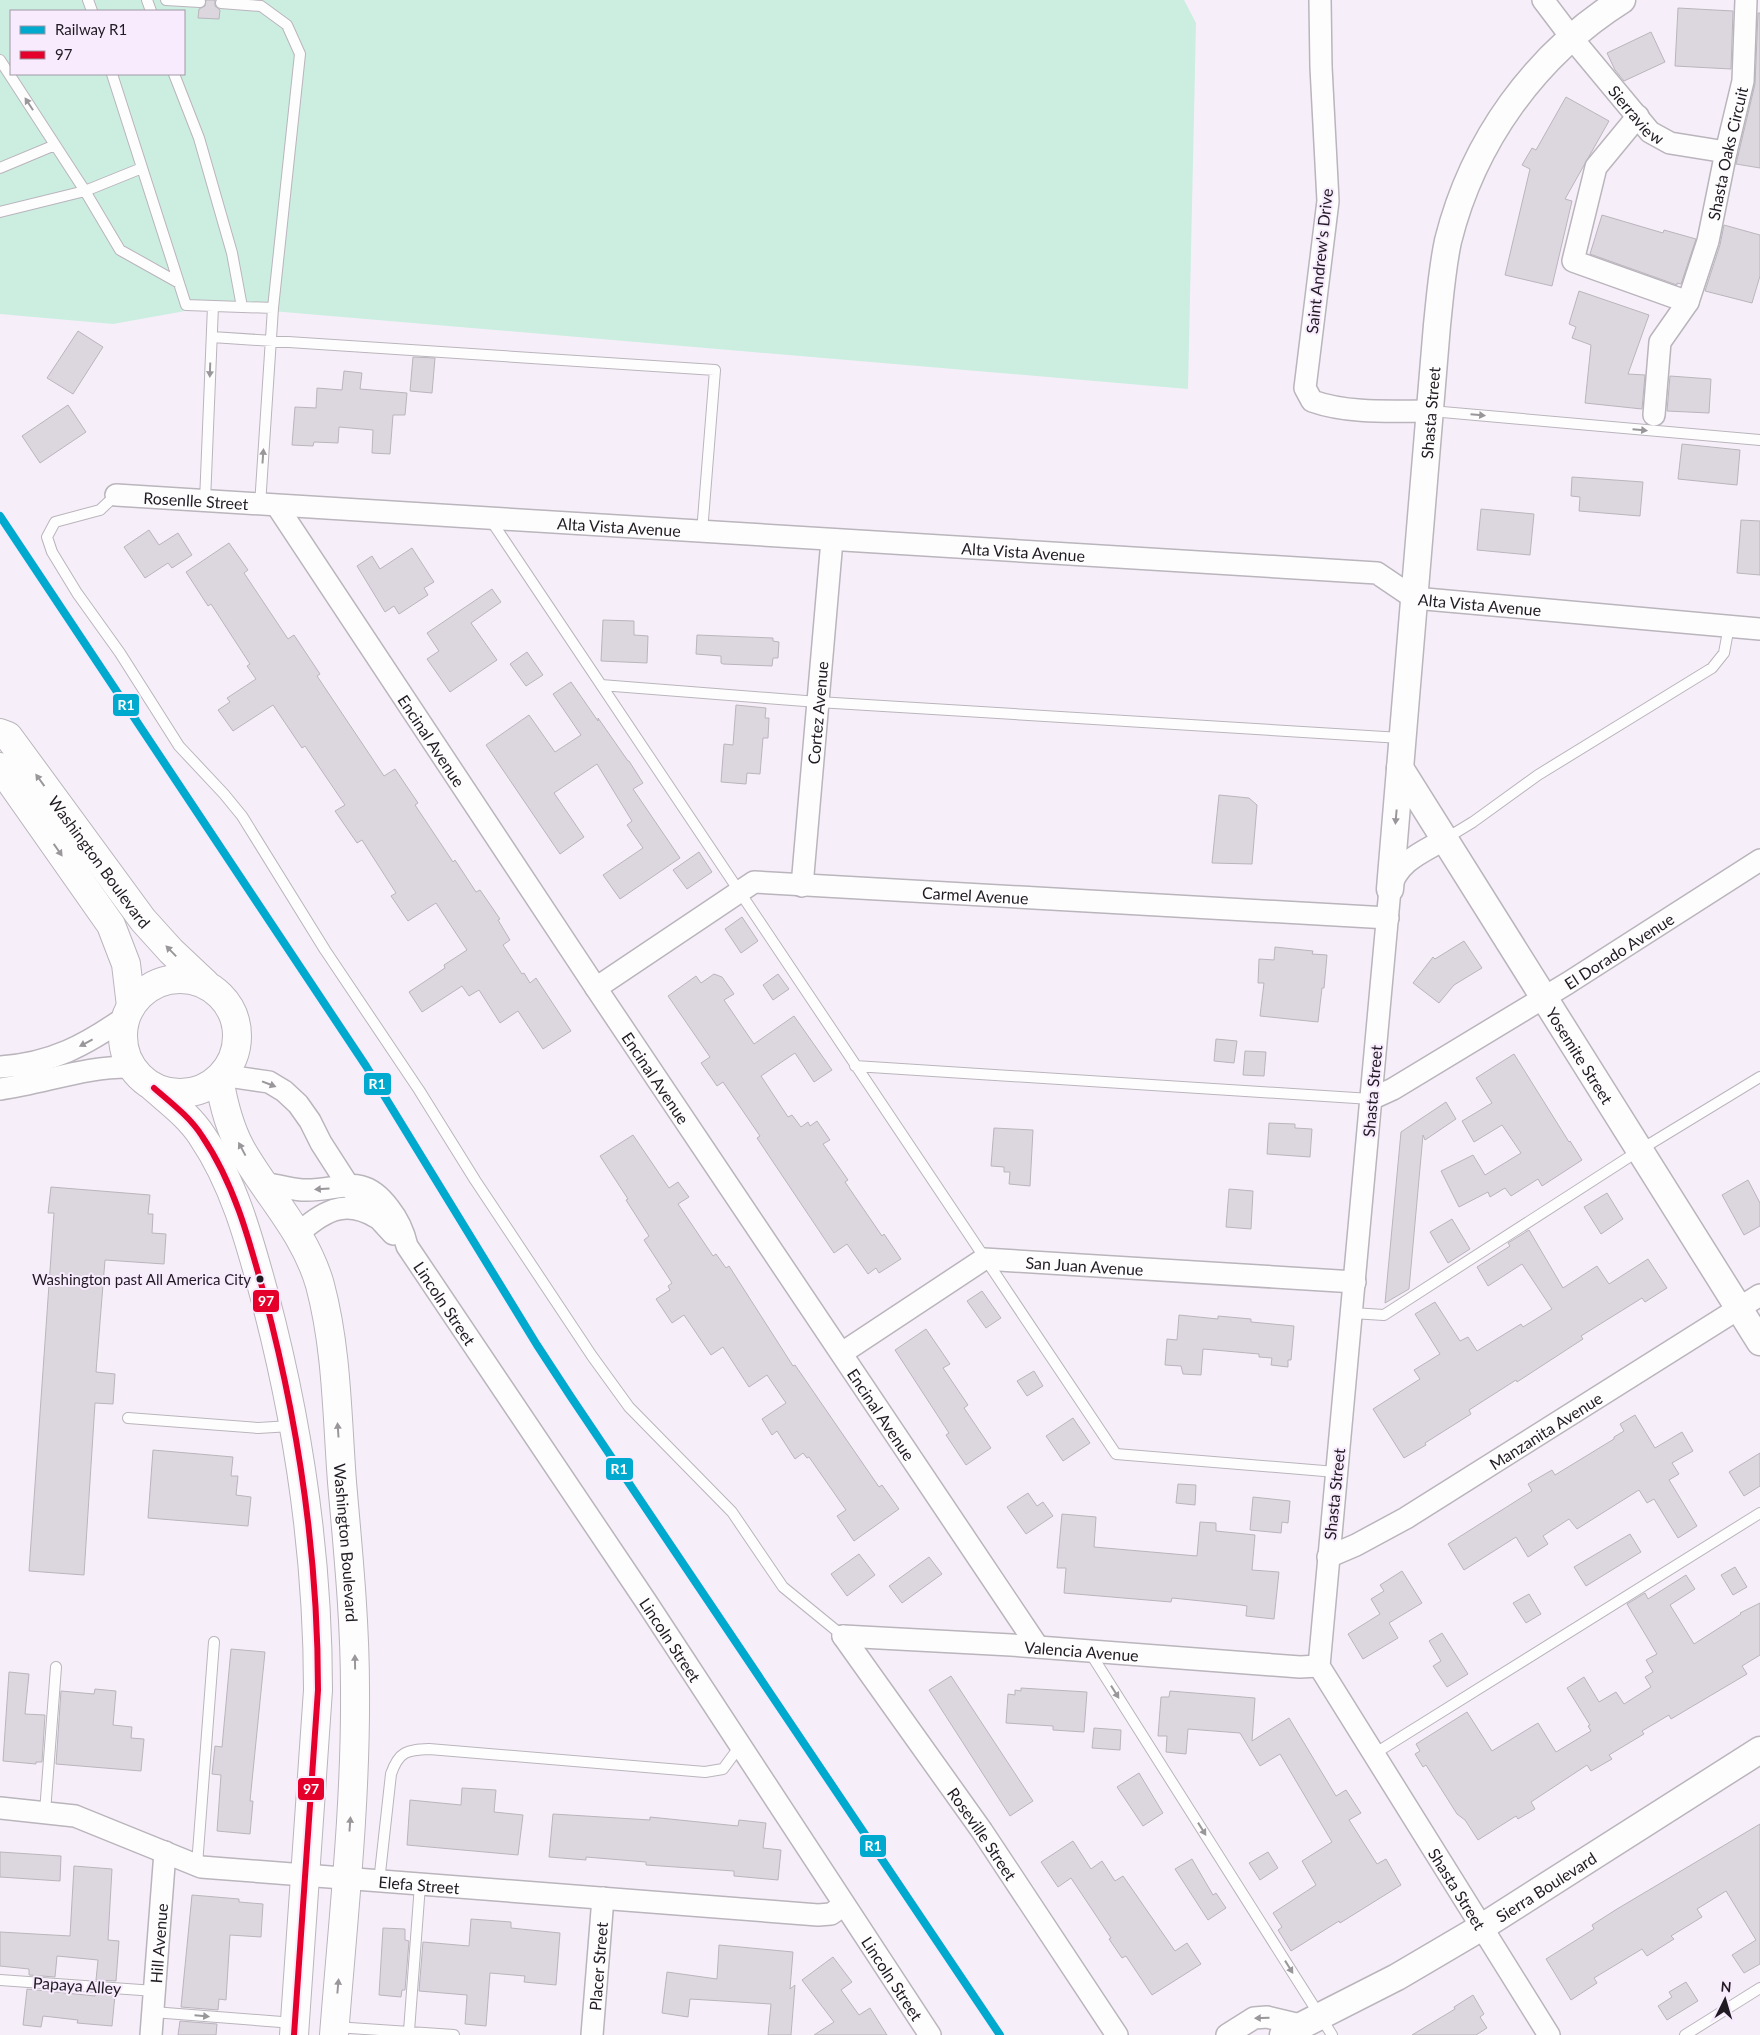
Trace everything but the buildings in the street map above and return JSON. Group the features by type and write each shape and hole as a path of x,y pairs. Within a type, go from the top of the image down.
{"main road":[{"name":"Washington Boulevard","path":"0,733 8,736 143,920 171,951 206,984"},
{"name":"Washington Boulevard","path":"0,767 111,925 126,964 129,1011"},
{"path":"154,1088 171,1094 190,1093 207,1087 220,1076 232,1059 236,1041 236,1026 230,1008 221,995 206,984 185,977 163,980 153,985 140,995 129,1011 124,1031 124,1042 127,1057 132,1067 142,1079 176,1108 201,1135 220,1167 239,1209 273,1328 295,1426 309,1517 318,1633 318,1690 294,2029"},
{"name":"Washington Boulevard","path":"220,1076 223,1102 239,1145 281,1207 309,1257 319,1284 330,1335 350,1562 355,1690 347,1879 334,2031"}],"street":[{"name":"Saint Andrew's Drive","path":"1320,0 1321,67 1328,201 1305,388 1312,401 1328,407 1380,411 1430,411"},
{"name":"Sierraview","path":"1543,0 1571,37 1650,132 1670,143 1726,152"},
{"name":"Shasta Street","path":"1549,2035 1319,1666 1388,918 1430,411 1443,271 1448,242 1467,183 1483,147 1512,102 1535,74 1571,37 1622,0"},
{"name":"Shasta Oaks Circuit","path":"1654,415 1660,342 1688,302 1708,241 1743,81 1746,0"},
{"path":"1638,116 1596,167 1573,262 1688,302"},
{"name":"Rosenlle Street","path":"116,495 268,506"},
{"name":"Alta Vista Avenue","path":"268,506 1377,573 1414,598 1760,629"},
{"name":"Encinal Avenue","path":"268,506 596,988 1038,1647"},
{"name":"Cortez Avenue","path":"802,886 832,540"},
{"name":"Yosemite Street","path":"1400,768 1640,1150 1750,1302 1760,1342"},
{"name":"Shasta Street","path":"1390,889 1394,877 1402,866 1445,839"},
{"name":"El Dorado Avenue","path":"1371,1099 1393,1089 1544,997 1760,860"},
{"name":"Carmel Avenue","path":"596,988 754,882 1388,918"},
{"path":"0,1067 30,1064 61,1055 95,1039 129,1011"},
{"path":"0,1089 86,1070 132,1067"},
{"name":"Lincoln Street","path":"220,1076 269,1082 284,1091 298,1104 310,1121 321,1143 348,1185 400,1242 407,1246"},
{"name":"Lincoln Street","path":"264,1183 301,1190 348,1185 361,1186 372,1189 384,1201 405,1237 407,1246 642,1595 930,2035"},
{"name":"Lincoln Street","path":"297,1234 322,1214 337,1208 367,1211 381,1220"},
{"path":"842,1353 984,1259"},
{"name":"San Juan Avenue","path":"984,1259 1354,1282"},
{"name":"Manzanita Avenue","path":"1328,1557 1356,1545 1406,1518 1750,1302"},
{"name":"Valencia Avenue","path":"843,1636 1038,1647 1291,1666 1319,1666"},
{"name":"Roseville Street","path":"843,1636 982,1830 1117,2035"},
{"name":"Sierra Boulevard","path":"1307,2029 1482,1927 1760,1750"},
{"name":"Elefa Street","path":"0,1808 75,1816 197,1865 305,1876 818,1916 831,1914 844,1905"},
{"name":"Hill Avenue","path":"151,2035 166,1852"},
{"name":"Placer Street","path":"592,2035 603,1898"},
{"path":"1227,2035 1254,2018 1267,2017 1307,2029"}],"lane":[{"path":"166,0 200,2"},
{"path":"221,3 261,6 287,25 300,54 273,308 268,506"},
{"path":"0,60 85,191 120,250 179,283"},
{"path":"112,75 186,305 273,308"},
{"path":"174,75 199,138 232,253 242,307"},
{"path":"0,168 55,145"},
{"path":"0,212 85,191 142,168"},
{"path":"205,501 213,306"},
{"path":"212,337 715,370 702,532"},
{"path":"1430,411 1760,440"},
{"path":"116,495 100,510 55,522 47,537 52,552 77,593 120,653 179,746 242,816 324,950 419,1090 475,1180 592,1356 624,1400 732,1512 783,1587 843,1636"},
{"path":"490,519 1116,1454 1336,1472"},
{"path":"1445,839 1473,822 1538,775 1712,668 1724,653 1729,626"},
{"path":"601,685 818,702 1402,738"},
{"path":"855,1066 1371,1099"},
{"path":"1352,1313 1384,1315 1640,1150 1760,1077"},
{"path":"128,1418 258,1428 295,1426"},
{"path":"1374,1754 1760,1513"},
{"path":"197,1865 214,1642"},
{"path":"1089,1651 1307,2029"},
{"path":"45,1812 56,1668"},
{"path":"380,1882 391,1774 396,1759 409,1750 429,1749 705,1772 723,1769 740,1746"},
{"path":"409,2031 420,1885"},
{"name":"Papaya Alley","path":"0,1980 154,2002 294,2029"},
{"path":"1685,2035 1760,1988"},
{"path":"334,2031 409,2031 454,2035"}],"green space":[{"path":"0,0 1184,0 1196,23 1188,389 213,306 113,324 0,314"}],"rail line":[{"name":"R1","path":"0,516 366,1066 537,1345 571,1397 1000,2035"}],"transit line":[{"name":"97","path":"154,1088 186,1116 197,1129 213,1154 232,1192 258,1273 276,1343 287,1392 304,1490 314,1589 318,1690 294,2035"}],"place":[{"name":"Washington past All America City","path":"260,1279"}]}
